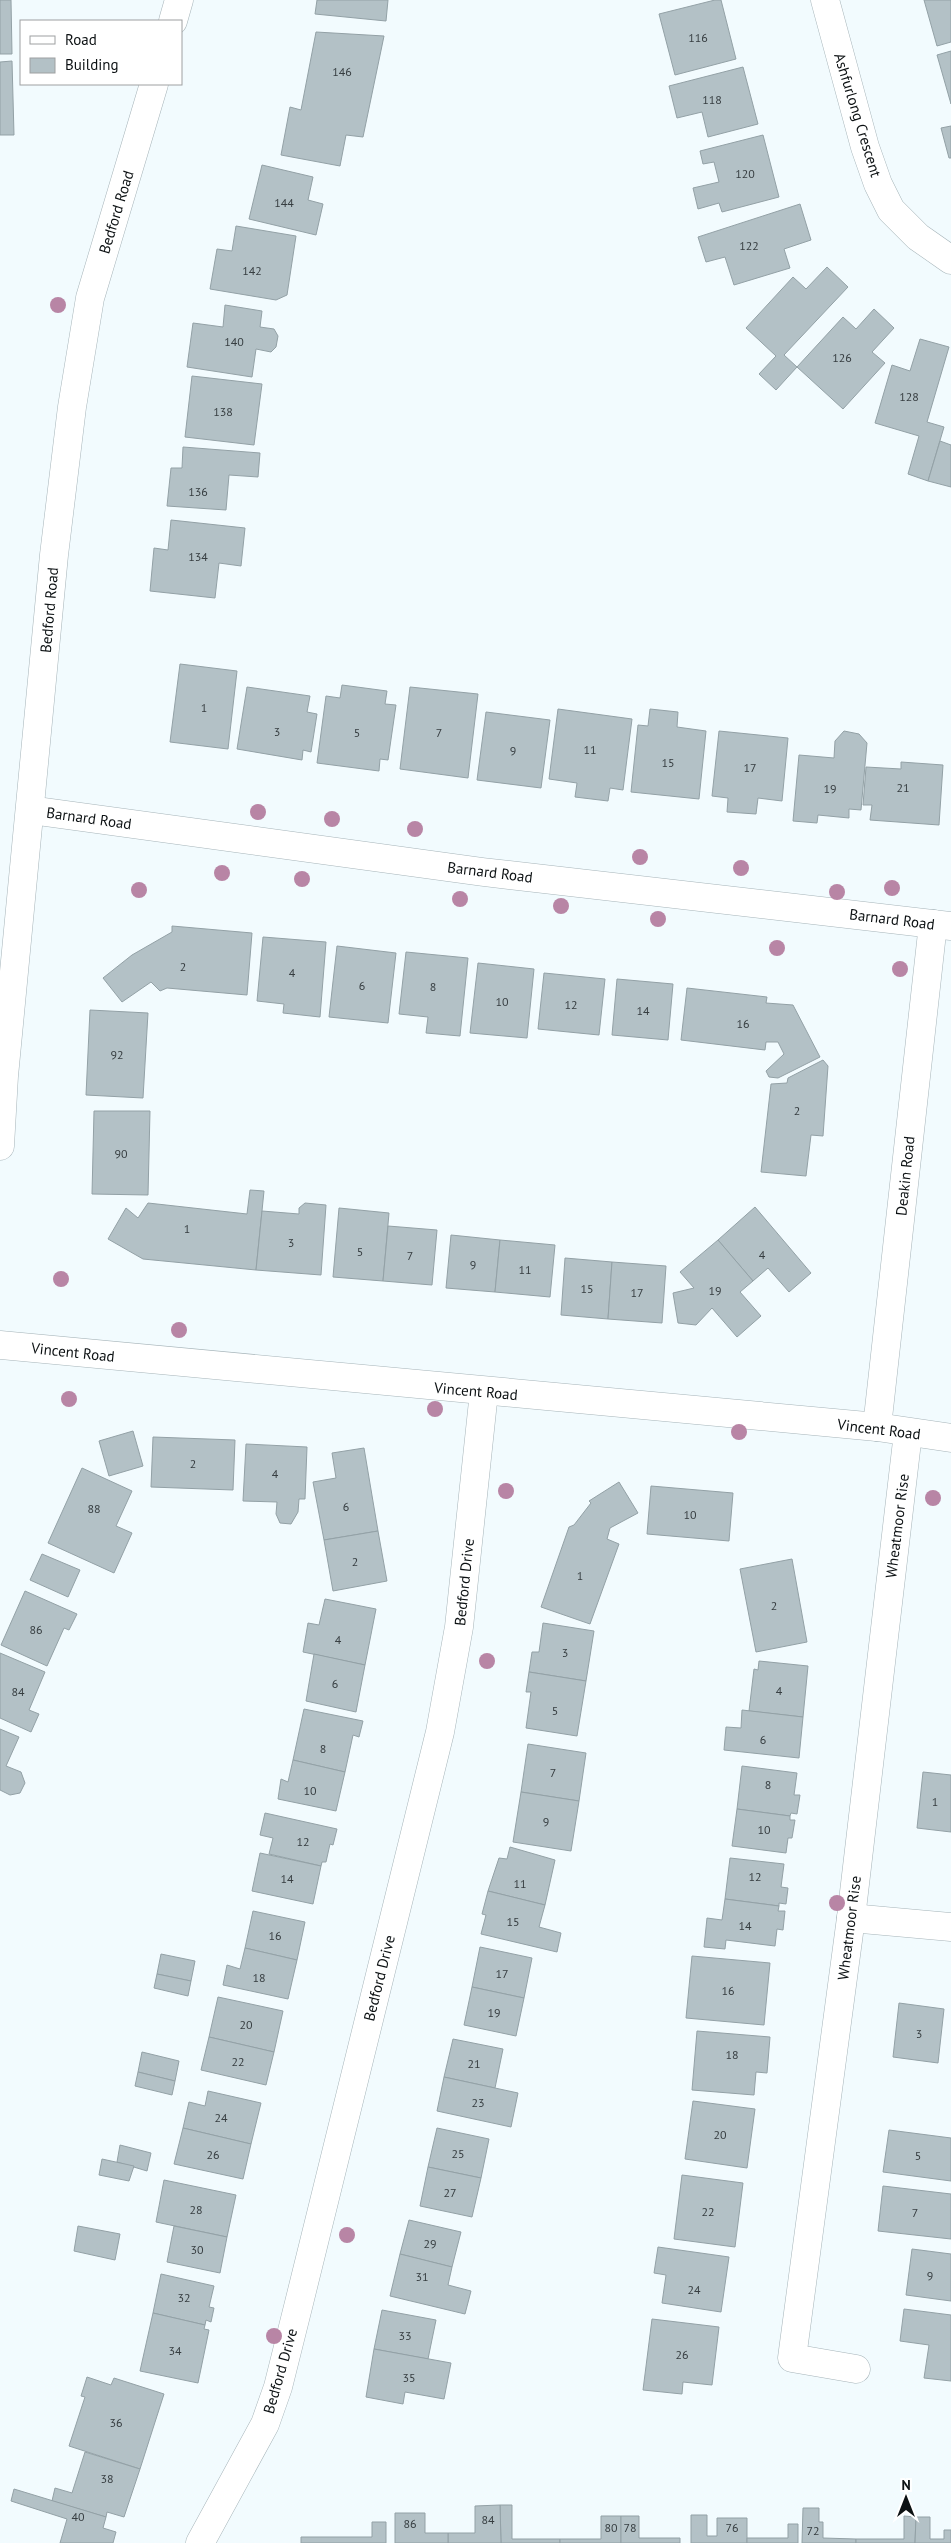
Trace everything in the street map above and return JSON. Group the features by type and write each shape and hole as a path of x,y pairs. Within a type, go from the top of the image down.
{"street":[{"path":"173,20 179,0"},
{"name":"Ashfurlong Crescent","path":"825,0 865,147 891,210 918,237 951,260"},
{"name":"Bedford Road","path":"0,1146 5,1066 54,555 72,407 90,298 154,85"},
{"name":"Barnard Road","path":"30,810 483,872 942,925"},
{"name":"Deakin Road","path":"877,1427 942,925"},
{"name":"Vincent Road","path":"0,1345 484,1392 877,1427 951,1438"},
{"name":"Bedford Drive","path":"200,2543 265,2424 278,2387 440,1732 459,1627 484,1392"},
{"name":"Wheatmoor Rise","path":"856,2369 792,2358 850,1918 908,1433"},
{"path":"850,1918 951,1927"}],"building":[{"path":"0,0 11,0 12,54 0,54"},
{"path":"317,0 388,0 386,21 315,14"},
{"path":"721,0 736,59 675,75 659,14"},
{"path":"924,0 951,0 951,42 937,46"},
{"path":"316,32 384,36 363,137 346,135 340,166 281,155 290,107 301,110"},
{"path":"951,51 951,104 937,55"},
{"path":"12,61 14,135 0,135 0,62"},
{"path":"743,67 758,124 708,137 702,112 677,118 669,86"},
{"path":"951,126 951,158 949,158 941,128"},
{"path":"763,135 779,197 722,212 719,203 698,209 693,188 719,182 714,162 703,164 700,151"},
{"path":"262,165 313,177 308,200 323,204 316,235 249,219"},
{"path":"800,204 811,240 784,249 790,268 734,285 725,257 706,262 698,237"},
{"path":"236,226 296,236 287,295 276,300 210,289 217,249 232,251"},
{"path":"827,267 848,287 784,355 797,367 776,390 759,374 776,356 746,328 793,277 806,289"},
{"path":"225,305 262,311 260,327 274,329 278,336 276,347 271,352 256,349 252,377 187,367 193,323 223,327"},
{"path":"874,309 894,328 872,352 885,363 843,409 797,367 843,317 856,329"},
{"path":"920,339 949,347 927,422 944,427 928,481 908,474 919,436 875,423 892,365 910,371"},
{"path":"192,376 262,384 254,445 185,437"},
{"path":"940,441 951,445 951,487 928,481"},
{"path":"183,447 260,453 258,477 229,475 226,510 167,506 171,468 182,468"},
{"path":"171,520 245,528 241,566 219,563 215,598 150,591 154,548 168,550"},
{"path":"180,664 237,671 228,749 170,742"},
{"path":"342,685 387,691 385,704 396,705 388,760 380,759 379,771 317,763 326,696 340,698"},
{"path":"247,687 310,696 307,712 317,714 311,752 303,750 302,760 237,749"},
{"path":"410,687 478,694 468,778 400,769"},
{"path":"558,709 632,719 623,790 610,788 608,801 575,797 577,783 549,779"},
{"path":"650,709 678,712 677,727 706,731 699,799 631,792 638,725 648,726"},
{"path":"486,712 550,720 541,788 477,780"},
{"path":"719,731 788,738 782,801 758,798 756,814 727,812 728,798 712,796"},
{"path":"844,731 859,734 867,743 861,810 849,809 849,818 818,815 817,823 793,821 799,755 834,758 835,741"},
{"path":"901,762 943,765 939,825 870,820 872,805 863,805 866,767 901,769"},
{"path":"172,926 252,933 247,995 167,988 160,991 151,982 122,1002 103,978 132,955 172,932"},
{"path":"263,937 326,942 320,1017 283,1013 284,1004 257,1001"},
{"path":"337,946 396,953 388,1023 329,1017"},
{"path":"406,952 468,958 460,1036 426,1033 428,1017 399,1014"},
{"path":"478,963 534,969 527,1038 470,1033"},
{"path":"544,973 605,979 599,1035 538,1029"},
{"path":"617,979 673,984 668,1040 612,1035"},
{"path":"687,988 767,997 766,1003 793,1005 820,1057 778,1078 769,1077 766,1071 784,1054 778,1042 766,1042 765,1050 681,1040"},
{"path":"90,1010 148,1013 143,1098 86,1095"},
{"path":"823,1060 828,1066 823,1136 811,1135 806,1176 761,1172 771,1084 787,1083 788,1078"},
{"path":"94,1111 150,1111 148,1195 92,1194"},
{"path":"250,1190 264,1191 256,1270 143,1259 108,1239 126,1208 138,1218 148,1203 247,1214"},
{"path":"305,1203 326,1205 321,1275 256,1270 262,1211 299,1214 299,1208"},
{"path":"755,1207 811,1273 789,1292 768,1268 753,1281 718,1240"},
{"path":"339,1208 389,1213 383,1281 333,1277"},
{"path":"388,1226 437,1230 432,1285 383,1281"},
{"path":"451,1235 500,1240 495,1292 446,1288"},
{"path":"500,1240 555,1245 550,1297 495,1292"},
{"path":"718,1240 753,1281 740,1292 761,1316 737,1337 712,1308 696,1325 678,1323 673,1293 694,1288 680,1272"},
{"path":"565,1258 612,1262 608,1319 561,1315"},
{"path":"612,1262 666,1266 662,1323 608,1319"},
{"path":"133,1431 143,1466 109,1476 99,1441"},
{"path":"153,1437 235,1440 233,1490 151,1487"},
{"path":"246,1444 307,1447 305,1499 299,1499 298,1512 291,1524 280,1523 276,1514 277,1502 243,1501"},
{"path":"364,1448 378,1531 324,1540 313,1482 336,1478 332,1453"},
{"path":"82,1468 132,1491 116,1526 132,1533 114,1573 48,1543"},
{"path":"619,1482 638,1513 610,1528 607,1539 619,1544 590,1624 541,1607 569,1527 574,1525 591,1503 589,1501"},
{"path":"651,1486 733,1493 729,1541 647,1534"},
{"path":"378,1531 387,1581 333,1591 324,1540"},
{"path":"42,1554 80,1570 68,1597 30,1580"},
{"path":"792,1559 807,1642 756,1652 740,1569"},
{"path":"25,1591 77,1614 69,1630 64,1628 47,1666 1,1645"},
{"path":"325,1599 376,1609 365,1665 303,1652 308,1623 319,1625"},
{"path":"543,1623 594,1631 586,1681 529,1672 532,1652 539,1652"},
{"path":"0,1653 45,1672 29,1710 39,1714 31,1732 0,1718"},
{"path":"314,1654 365,1665 356,1712 306,1701"},
{"path":"759,1661 808,1666 803,1717 749,1711 754,1669 758,1670"},
{"path":"529,1672 586,1681 577,1736 526,1728 531,1692 526,1692"},
{"path":"304,1709 363,1721 359,1737 353,1735 345,1772 293,1760"},
{"path":"742,1710 803,1717 799,1758 724,1750 726,1727 741,1728"},
{"path":"0,1729 19,1737 6,1766 21,1772 25,1783 20,1793 10,1795 0,1790"},
{"path":"528,1744 586,1753 579,1801 521,1792"},
{"path":"293,1760 345,1772 336,1811 278,1799 281,1779 288,1782"},
{"path":"742,1766 797,1773 794,1795 800,1795 797,1814 791,1813 790,1816 737,1809"},
{"path":"923,1772 951,1775 951,1832 917,1828"},
{"path":"521,1792 579,1801 571,1851 513,1842"},
{"path":"737,1809 790,1816 790,1820 795,1820 792,1838 788,1838 786,1853 732,1846"},
{"path":"265,1813 337,1829 333,1845 330,1844 326,1862 322,1862 321,1866 269,1854 273,1838 260,1835"},
{"path":"510,1847 555,1860 545,1905 488,1891 499,1858 507,1859"},
{"path":"260,1853 321,1866 313,1904 252,1891"},
{"path":"730,1858 784,1864 781,1887 788,1888 786,1904 779,1903 779,1906 725,1899"},
{"path":"488,1891 545,1905 539,1927 561,1933 557,1952 481,1934 486,1915 482,1914"},
{"path":"725,1899 779,1906 778,1911 785,1911 783,1930 777,1929 775,1946 726,1940 725,1949 704,1947 707,1918 722,1920"},
{"path":"253,1911 305,1922 297,1960 245,1948"},
{"path":"480,1947 532,1958 524,1998 472,1987"},
{"path":"245,1948 297,1960 288,1999 223,1985 227,1965 240,1969"},
{"path":"161,1954 195,1961 191,1981 157,1974"},
{"path":"692,1956 770,1963 764,2025 686,2018"},
{"path":"157,1974 191,1981 188,1996 154,1988"},
{"path":"472,1987 524,1998 516,2036 464,2025"},
{"path":"218,1997 283,2011 274,2052 209,2037"},
{"path":"899,2003 944,2009 938,2063 893,2057"},
{"path":"697,2031 770,2037 767,2073 756,2072 754,2095 692,2090"},
{"path":"209,2037 274,2052 266,2085 201,2070"},
{"path":"453,2039 503,2049 495,2088 444,2077"},
{"path":"142,2052 179,2061 175,2081 138,2072"},
{"path":"138,2072 175,2081 172,2095 135,2086"},
{"path":"444,2077 518,2093 511,2127 437,2111"},
{"path":"208,2091 261,2103 251,2144 183,2128 189,2102 205,2106"},
{"path":"693,2101 755,2109 747,2168 685,2159"},
{"path":"183,2128 251,2144 243,2179 174,2164"},
{"path":"437,2128 489,2139 481,2178 428,2167"},
{"path":"889,2130 951,2138 951,2181 883,2172"},
{"path":"120,2145 151,2153 147,2171 117,2162"},
{"path":"102,2159 134,2166 129,2181 99,2175"},
{"path":"428,2167 481,2178 472,2217 420,2206"},
{"path":"682,2175 743,2183 735,2247 674,2239"},
{"path":"164,2180 236,2195 227,2237 156,2222"},
{"path":"883,2186 951,2194 951,2239 878,2231"},
{"path":"409,2220 461,2232 452,2267 400,2254"},
{"path":"78,2226 120,2234 115,2260 74,2251"},
{"path":"174,2226 227,2237 220,2273 167,2262"},
{"path":"658,2247 729,2257 721,2312 662,2303 666,2275 654,2273"},
{"path":"912,2249 951,2254 951,2301 906,2295"},
{"path":"400,2254 452,2267 448,2285 471,2291 465,2314 390,2296"},
{"path":"161,2274 214,2286 209,2307 214,2308 211,2322 206,2320 205,2325 153,2313"},
{"path":"904,2309 951,2315 951,2381 924,2378 929,2345 900,2341"},
{"path":"382,2310 436,2320 428,2359 374,2349"},
{"path":"153,2313 205,2325 204,2329 209,2330 198,2383 140,2371"},
{"path":"652,2319 719,2327 712,2385 683,2382 682,2394 643,2390"},
{"path":"374,2349 451,2363 444,2399 405,2392 403,2404 366,2397"},
{"path":"87,2377 111,2385 114,2378 164,2394 140,2469 69,2446 85,2397 81,2396"},
{"path":"85,2452 140,2469 124,2517 107,2512 106,2517 52,2501 55,2488 72,2493"},
{"path":"14,2489 106,2517 103,2528 116,2532 113,2543 60,2543 67,2519 11,2501"},
{"path":"500,2505 512,2505 512,2539 560,2539 560,2543 501,2543"},
{"path":"500,2505 501,2543 448,2543 448,2533 475,2533 475,2506"},
{"path":"803,2508 819,2508 819,2522 823,2522 823,2538 856,2539 856,2543 802,2543"},
{"path":"395,2513 425,2513 425,2533 448,2533 448,2543 395,2543"},
{"path":"691,2515 707,2515 707,2536 717,2536 717,2518 747,2518 747,2543 691,2543"},
{"path":"601,2516 621,2516 621,2543 560,2543 560,2539 601,2539"},
{"path":"621,2516 639,2516 639,2538 680,2538 680,2543 621,2543"},
{"path":"904,2516 916,2517 915,2543 856,2543 856,2539 904,2539"},
{"path":"916,2517 930,2517 930,2539 944,2539 944,2530 951,2530 951,2543 915,2543"},
{"path":"372,2522 386,2522 386,2543 301,2543 301,2537 372,2537"},
{"path":"788,2524 798,2524 798,2543 747,2543 747,2538 788,2538"}]}
